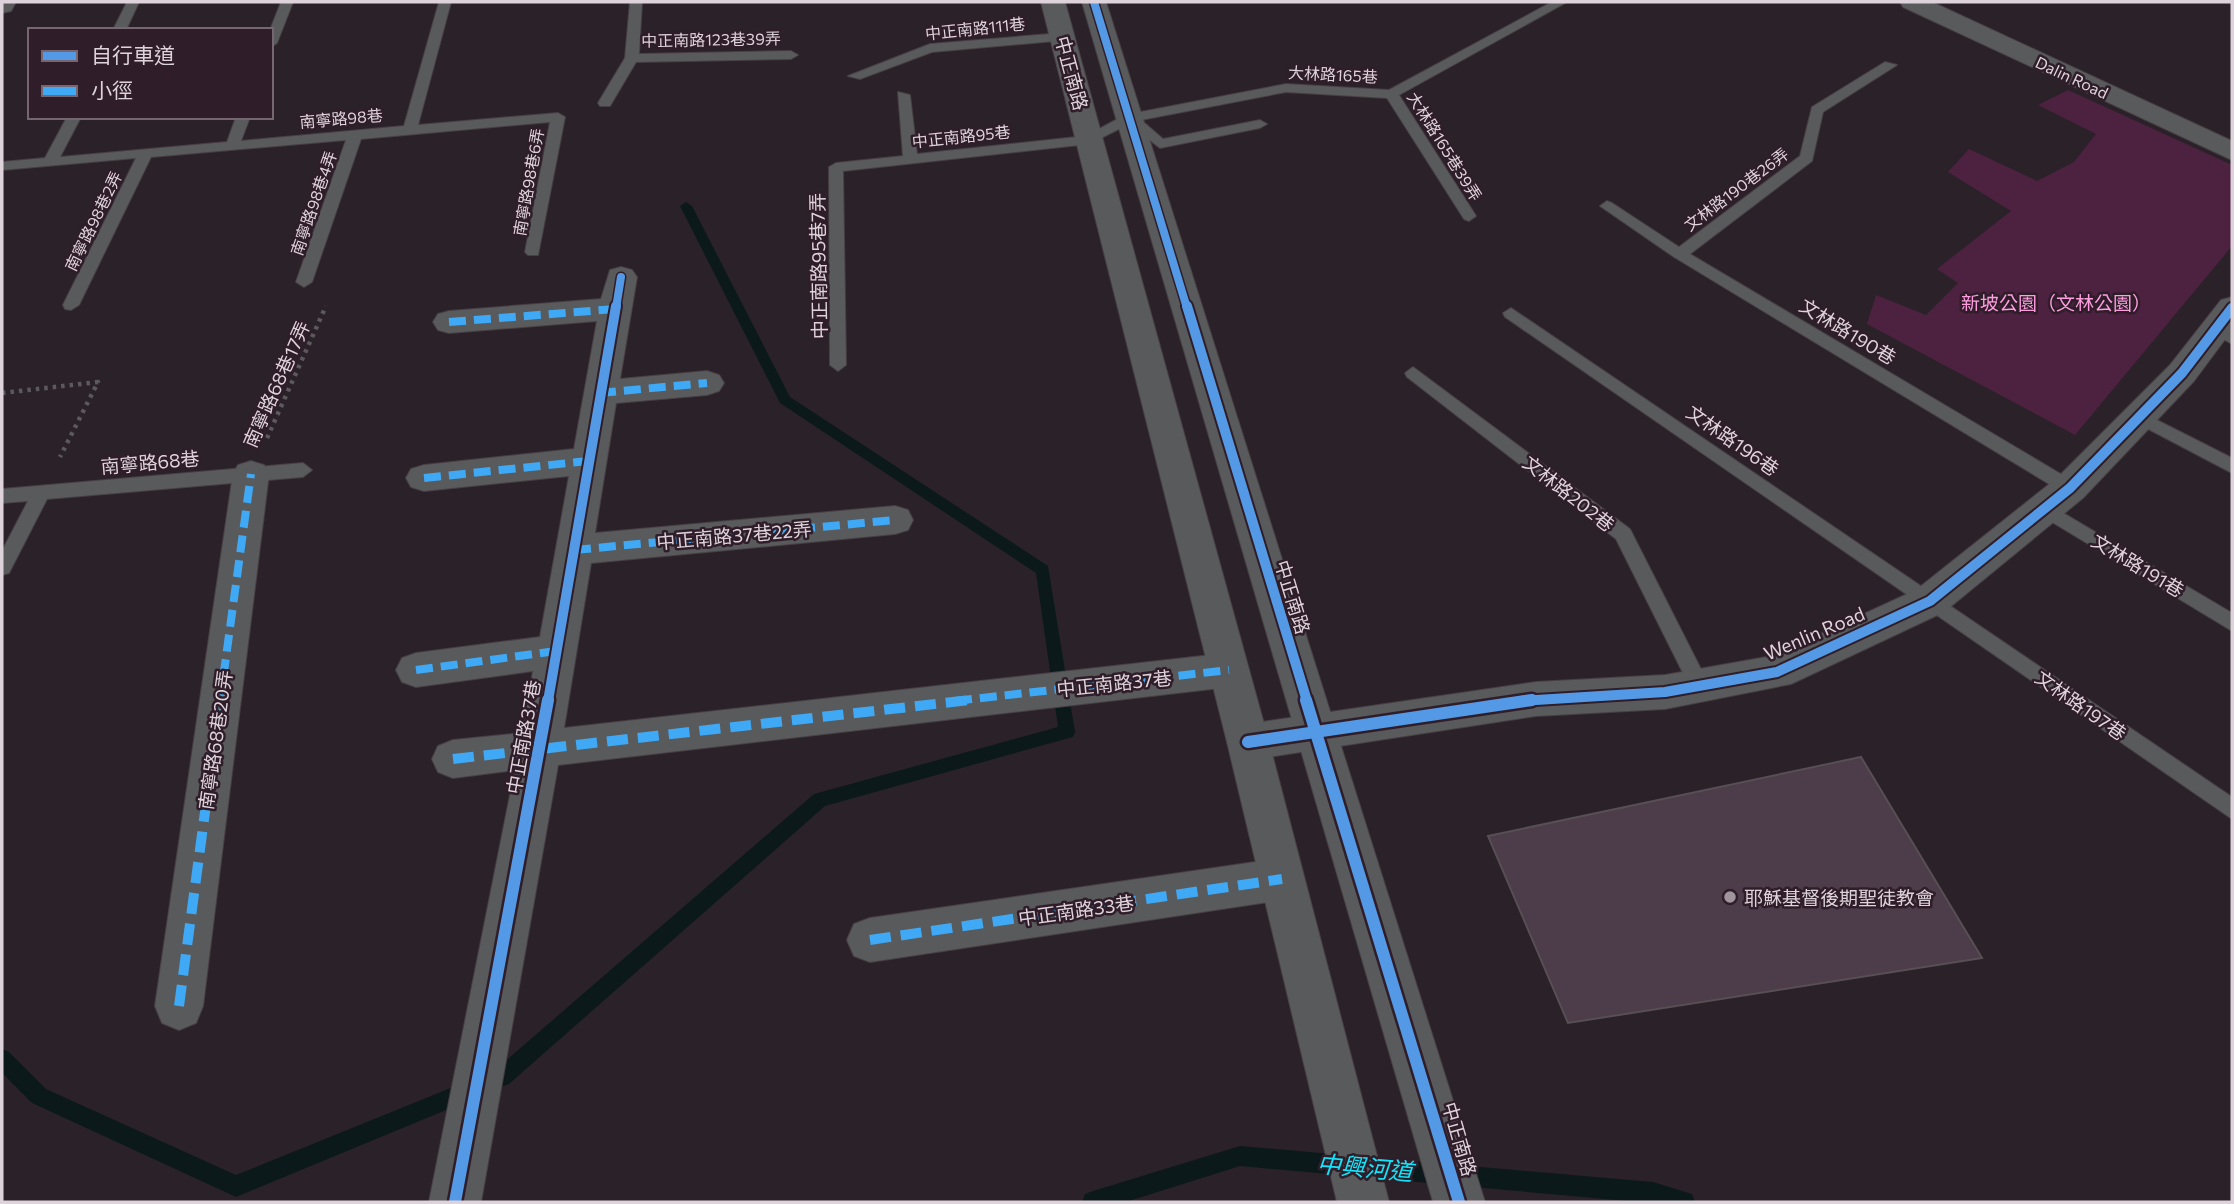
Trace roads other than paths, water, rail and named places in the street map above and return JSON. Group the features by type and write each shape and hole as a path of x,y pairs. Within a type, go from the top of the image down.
{"street":[{"path":"2,6 4,2"},
{"name":"中正南路","path":"1053,2 1248,742 1363,1202"},
{"name":"中正南路","path":"1094,2 1459,1202"},
{"name":"Dalin Road","path":"1912,2 2232,152"},
{"name":"中正南路37巷","path":"449,322 618,293 540,749 455,1202"},
{"name":"Wenlin Road","path":"1248,742 1535,699 1665,692 1777,672 1930,601 2056,498 2140,417 2226,325"},
{"path":"599,393 707,383"},
{"path":"424,478 588,461"},
{"name":"南寧路68巷20弄","path":"179,1006 251,474"},
{"name":"中正南路37巷22弄","path":"573,551 895,520"},
{"path":"416,670 556,651"},
{"name":"中正南路37巷","path":"540,749 1229,670"},
{"path":"453,759 540,749"},
{"name":"中正南路33巷","path":"870,940 1282,879"}],"lane":[{"path":"120,28 134,2"},
{"path":"273,38 287,2"},
{"path":"410,129 444,2"},
{"path":"605,103 632,58 636,2"},
{"name":"大林路165巷","path":"1089,140 1130,118 1286,88 1391,94 1561,2"},
{"name":"中正南路111巷","path":"855,76 930,48 1062,37"},
{"name":"中正南路123巷39弄","path":"632,58 791,55"},
{"name":"文林路190巷26弄","path":"1679,254 1807,158 1817,110 1890,65"},
{"name":"大林路165巷39弄","path":"1391,94 1469,216"},
{"path":"903,95 911,159"},
{"name":"南寧路98巷","path":"2,166 558,117"},
{"name":"南寧路98巷6弄","path":"533,253 558,117"},
{"path":"1130,118 1160,144 1260,124"},
{"path":"51,162 73,119"},
{"path":"232,146 242,119"},
{"name":"南寧路98巷4弄","path":"304,282 355,135"},
{"name":"中正南路95巷","path":"836,167 1089,140"},
{"name":"南寧路98巷2弄","path":"71,305 146,153"},
{"name":"中正南路95巷7弄","path":"836,167 838,365"},
{"name":"文林路190巷","path":"1606,206 2056,498"},
{"name":"文林路196巷","path":"1511,313 1930,601"},
{"name":"文林路202巷","path":"1413,373 1623,534 1700,687"},
{"path":"2140,417 2232,466"},
{"name":"南寧路68巷","path":"2,496 303,471"},
{"path":"2,568 42,492"},
{"name":"文林路191巷","path":"2056,498 2232,623"},
{"name":"文林路197巷","path":"1930,601 2232,809"}],"waterway":[{"path":"2,1059 39,1096 236,1186 502,1077 820,800 1067,732 1043,570 785,400 686,206"},
{"name":"中興河道","path":"1093,1202 1240,1156 1653,1193 1684,1202"}],"place":[{"name":"耶穌基督後期聖徒教會","path":"1730,897"}],"park label":[{"name":"新坡公園（文林公園）","path":"2056,302"}]}
